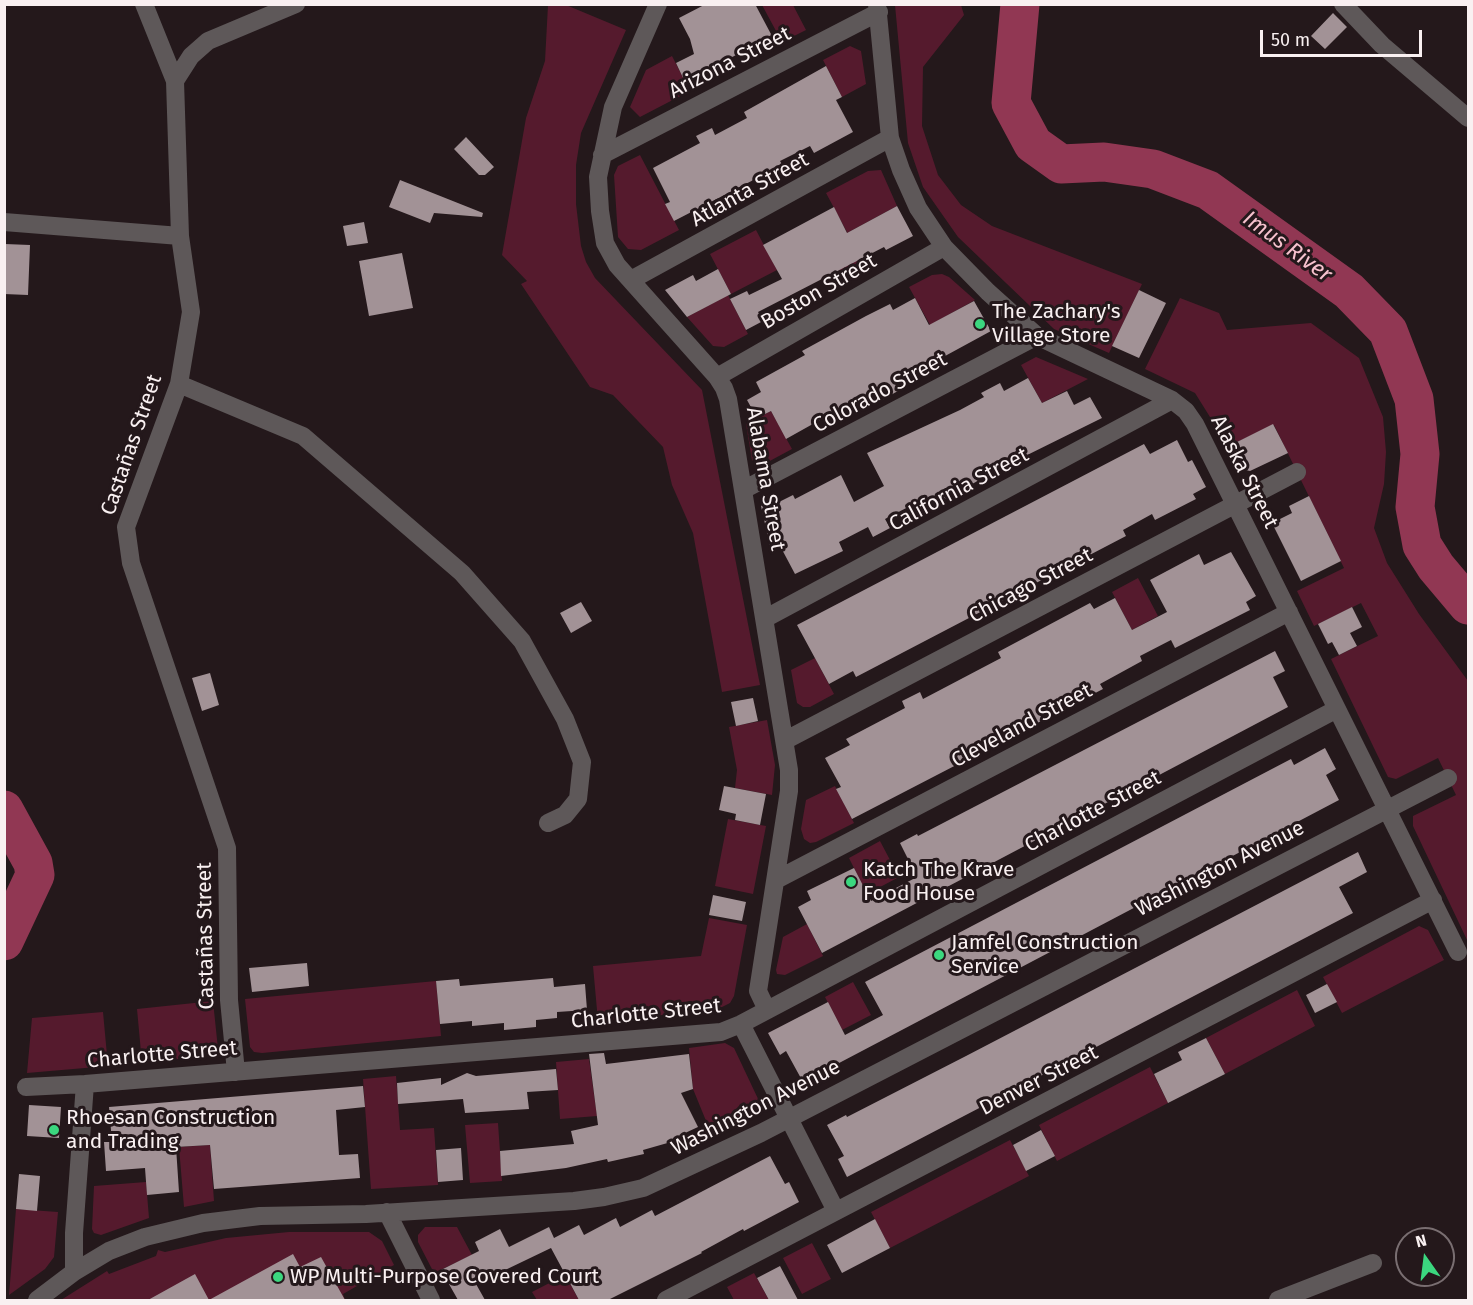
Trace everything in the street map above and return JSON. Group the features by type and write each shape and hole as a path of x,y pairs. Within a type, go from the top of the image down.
{"street":[{"name":"Castañas Street","path":"144,4 175,81 180,236 191,312 178,384 126,527 131,563 227,848 229,1000 236,1072"},
{"path":"175,81 191,56 208,41 296,4"},
{"name":"Alabama Street","path":"658,4 613,107 598,177 600,211 605,243 617,265 717,377 728,399 766,618 789,770 789,791 758,992 767,1010"},
{"path":"1343,4 1382,45 1468,118"},
{"name":"Arizona Street","path":"602,155 878,8"},
{"name":"Alaska Street","path":"878,8 890,138 918,208 944,247 988,292 1037,336 1172,400 1186,411 1195,424 1458,952"},
{"name":"Atlanta Street","path":"631,280 890,138"},
{"path":"6,222 180,236"},
{"name":"Boston Street","path":"717,377 944,247"},
{"name":"Colorado Street","path":"743,490 1037,336"},
{"path":"178,384 303,436 462,573 522,641 565,719 582,762 578,799 565,815 548,823"},
{"name":"California Street","path":"766,618 1172,400"},
{"name":"Chicago Street","path":"786,740 1297,472"},
{"name":"Cleveland Street","path":"776,880 1289,612"},
{"name":"Charlotte Street","path":"26,1087 721,1032 741,1024 1337,709"},
{"name":"Washington Avenue","path":"37,1300 74,1272 109,1251 128,1243 202,1223 260,1216 387,1212 574,1201 628,1192 658,1182 789,1118 1448,778"},
{"name":"Denver Street","path":"666,1300 1432,900"},
{"path":"741,1024 836,1211"},
{"path":"74,1272 74,1233 85,1084"},
{"path":"387,1212 431,1300"},
{"path":"1278,1300 1373,1263"}],"shaded area":[{"path":"548,5 566,5 626,30 581,133 576,165 576,204 581,246 586,262 595,278 702,390 760,685 722,692 693,533 672,485 663,447 613,395 590,387 521,284 527,281 502,255 526,118 545,61"},
{"path":"762,5 793,5 806,30 782,42"},
{"path":"895,5 961,5 964,15 923,67 922,126 938,175 961,205 992,226 1142,284 1109,353 1054,329 958,237 923,187 908,143"},
{"path":"850,46 861,51 866,84 842,97 823,60"},
{"path":"672,56 690,91 640,117 630,107 646,70"},
{"path":"640,155 679,230 641,250 628,249 618,237 614,175 618,166"},
{"path":"881,170 897,206 847,233 868,271 846,282 825,244 847,232 826,193 868,171"},
{"path":"756,230 777,270 731,294 710,254"},
{"path":"942,274 949,277 975,300 930,325 909,287 932,275"},
{"path":"728,295 748,334 724,347 713,346 687,317"},
{"path":"1180,298 1219,313 1227,330 1311,323 1359,358 1383,417 1386,452 1384,484 1374,528 1387,563 1419,614 1468,681 1468,942 1413,826 1413,816 1456,795 1438,758 1396,779 1388,777 1331,659 1378,636 1361,603 1314,626 1297,591 1344,568 1274,425 1224,448 1210,417 1195,393 1145,369"},
{"path":"1036,357 1088,379 1042,403 1021,365"},
{"path":"771,411 792,449 766,463 755,462 752,460 746,424"},
{"path":"1138,578 1158,616 1132,630 1112,592"},
{"path":"815,658 834,694 810,707 803,707 797,703 791,670"},
{"path":"767,720 775,765 772,795 735,788 737,770 729,727"},
{"path":"835,786 854,823 810,843 804,839 801,829 806,800"},
{"path":"728,819 766,826 753,894 715,886"},
{"path":"880,841 899,877 867,894 849,858"},
{"path":"709,918 747,925 734,996 730,1003 716,1010 598,1021 593,966 701,956"},
{"path":"807,924 823,956 785,975 777,974 783,937"},
{"path":"1419,926 1428,930 1444,960 1342,1013 1323,977"},
{"path":"436,981 441,1036 262,1053 254,1052 250,1047 245,999"},
{"path":"853,982 871,1015 842,1030 825,997"},
{"path":"1297,990 1315,1026 1225,1074 1206,1038"},
{"path":"213,1001 218,1049 214,1055 142,1063 137,1009"},
{"path":"103,1012 108,1066 27,1073 32,1018"},
{"path":"725,1043 734,1048 760,1103 756,1113 711,1133 693,1089 689,1048"},
{"path":"589,1059 597,1116 560,1119 556,1062"},
{"path":"1150,1067 1168,1103 1057,1161 1039,1125"},
{"path":"396,1076 400,1130 434,1128 438,1185 371,1189 363,1079"},
{"path":"498,1123 502,1181 470,1183 465,1125"},
{"path":"1010,1140 1029,1176 890,1248 871,1212"},
{"path":"210,1145 214,1201 184,1207 179,1147"},
{"path":"146,1182 149,1218 101,1235 94,1233 92,1229 94,1186"},
{"path":"16,1209 58,1212 54,1257 45,1269 9,1295"},
{"path":"425,1227 457,1227 472,1255 434,1273 418,1242 418,1235"},
{"path":"289,1232 369,1232 382,1241 394,1265 343,1294 345,1300 61,1300 107,1271 109,1274 156,1256 158,1250 165,1252 226,1238"},
{"path":"812,1243 831,1279 802,1294 783,1258"},
{"path":"754,1273 769,1300 734,1300 727,1287"},
{"path":"565,1275 579,1300 537,1300 532,1292"}],"building":[{"path":"706,4 755,4 772,36 685,82 676,63 694,54 690,39 679,18"},
{"path":"1333,13 1347,27 1325,49 1311,36"},
{"path":"826,66 842,97 836,100 853,132 814,153 810,146 780,161 785,169 767,179 765,174 674,221 665,204 670,202 653,168 700,143 696,136 712,128 715,135 747,118 744,112"},
{"path":"466,137 494,167 485,175 479,175 454,149"},
{"path":"400,180 483,213 482,217 434,213 430,223 389,207"},
{"path":"897,206 913,236 886,250 884,247 758,312 763,321 746,330 730,299 747,291 749,295 782,279 763,245 834,207 847,233"},
{"path":"364,222 368,243 347,246 343,226"},
{"path":"5,244 30,245 28,295 4,294"},
{"path":"402,253 413,308 369,316 359,261"},
{"path":"718,269 731,294 687,317 665,290 693,275 696,281"},
{"path":"1139,290 1166,303 1139,358 1112,346"},
{"path":"915,298 929,325 974,301 991,331 901,380 905,387 882,400 879,394 857,406 854,401 786,439 771,411 757,418 747,400 761,392 756,382 805,355 802,351 866,316 890,304 893,310"},
{"path":"1028,378 1042,403 1067,391 1074,405 1090,397 1102,418 1005,466 919,513 914,504 885,519 890,528 873,537 868,527 839,542 843,551 795,574 778,542 770,546 761,506 773,494 777,503 793,495 795,499 841,475 854,502 884,486 867,453 960,410 984,397 981,393 1000,383 1004,391"},
{"path":"1273,424 1288,453 1250,471 1241,469 1229,446"},
{"path":"1177,440 1188,462 1192,460 1206,487 1193,494 1196,499 1155,520 1152,514 1123,530 1126,536 856,677 853,671 829,684 797,625 1144,444 1150,454"},
{"path":"1309,496 1341,561 1301,581 1272,523 1292,513 1289,506"},
{"path":"1231,552 1256,596 1246,602 1250,610 1175,648 1171,640 1140,656 1142,661 1100,684 1103,689 852,819 836,789 841,787 825,758 850,745 846,739 905,708 902,701 920,692 923,699 1001,658 998,652 1090,603 1094,609 1115,598 1132,630 1167,612 1150,580 1199,554 1204,565"},
{"path":"581,602 592,621 571,633 560,613"},
{"path":"1352,607 1362,627 1350,633 1357,646 1339,655 1332,642 1328,644 1318,624"},
{"path":"1275,651 1285,671 1273,677 1288,707 822,953 798,907 811,900 807,891 854,868 871,901 917,877 900,843 917,834 918,836"},
{"path":"210,673 219,705 202,711 192,678"},
{"path":"753,698 758,721 736,726 731,702"},
{"path":"1325,748 1336,769 1326,775 1339,800 803,1082 786,1051 780,1055 768,1033 828,1002 845,1035 883,1015 865,982 1291,759 1294,765"},
{"path":"724,786 766,794 760,825 735,820 736,814 719,810"},
{"path":"1358,852 1367,872 1339,887 1353,913 847,1177 838,1159 844,1156 827,1125 966,1056"},
{"path":"713,895 746,902 742,921 709,915"},
{"path":"307,963 309,986 252,992 249,968"},
{"path":"553,978 554,987 585,984 587,1010 557,1012 557,1018 536,1020 536,1027 504,1030 504,1023 472,1026 472,1021 440,1024 436,981 459,979 460,986"},
{"path":"1327,984 1337,1002 1315,1013 1306,995"},
{"path":"1206,1038 1225,1074 1168,1103 1154,1074 1182,1060 1178,1052"},
{"path":"604,1053 606,1064 689,1054 693,1089 681,1093 698,1127 670,1140 671,1142 643,1150 644,1154 608,1162 607,1159 566,1168 501,1176 500,1151 574,1144 571,1131 598,1125 589,1054"},
{"path":"556,1069 558,1090 527,1092 529,1109 465,1113 463,1099 398,1104 397,1083 441,1078 441,1085 467,1073 476,1076"},
{"path":"363,1086 365,1107 336,1110 339,1155 358,1154 360,1178 214,1189 210,1145 176,1147 179,1192 147,1195 145,1168 106,1171 104,1142 112,1142 109,1107"},
{"path":"29,1105 61,1107 59,1138 27,1136"},
{"path":"1041,1130 1055,1156 1026,1171 1013,1145"},
{"path":"461,1148 463,1180 438,1182 436,1150"},
{"path":"770,1156 785,1184 789,1182 799,1202 608,1300 579,1300 551,1248 476,1284 485,1300 458,1300 441,1270 479,1251 475,1242 500,1229 509,1247 549,1227 554,1238 579,1225 584,1235 616,1218 620,1227 652,1210 655,1216"},
{"path":"19,1174 40,1176 37,1211 16,1209"},
{"path":"875,1219 890,1248 842,1273 827,1245"},
{"name":"WP Multi-Purpose Covered Court","path":"293,1254 300,1267 321,1257 345,1300 209,1300"},
{"path":"780,1266 798,1300 769,1300 757,1278"},
{"path":"195,1274 209,1300 148,1300"}],"waterway":[{"name":"Imus River","path":"1020,4 1011,103 1033,144 1061,164 1104,162 1153,169 1208,190 1349,291 1388,331 1414,399 1420,454 1415,507 1422,545 1436,567 1468,605"},
{"path":"4,810 33,863 35,875 4,941"}],"place":[{"name":"The Zachary's Village Store","path":"980,324"},
{"name":"Katch The Krave Food House","path":"851,882"},
{"name":"Jamfel Construction Service","path":"939,955"},
{"name":"Rhoesan Construction and Trading","path":"54,1130"},
{"name":"WP Multi-Purpose Covered Court","path":"278,1277"}]}
